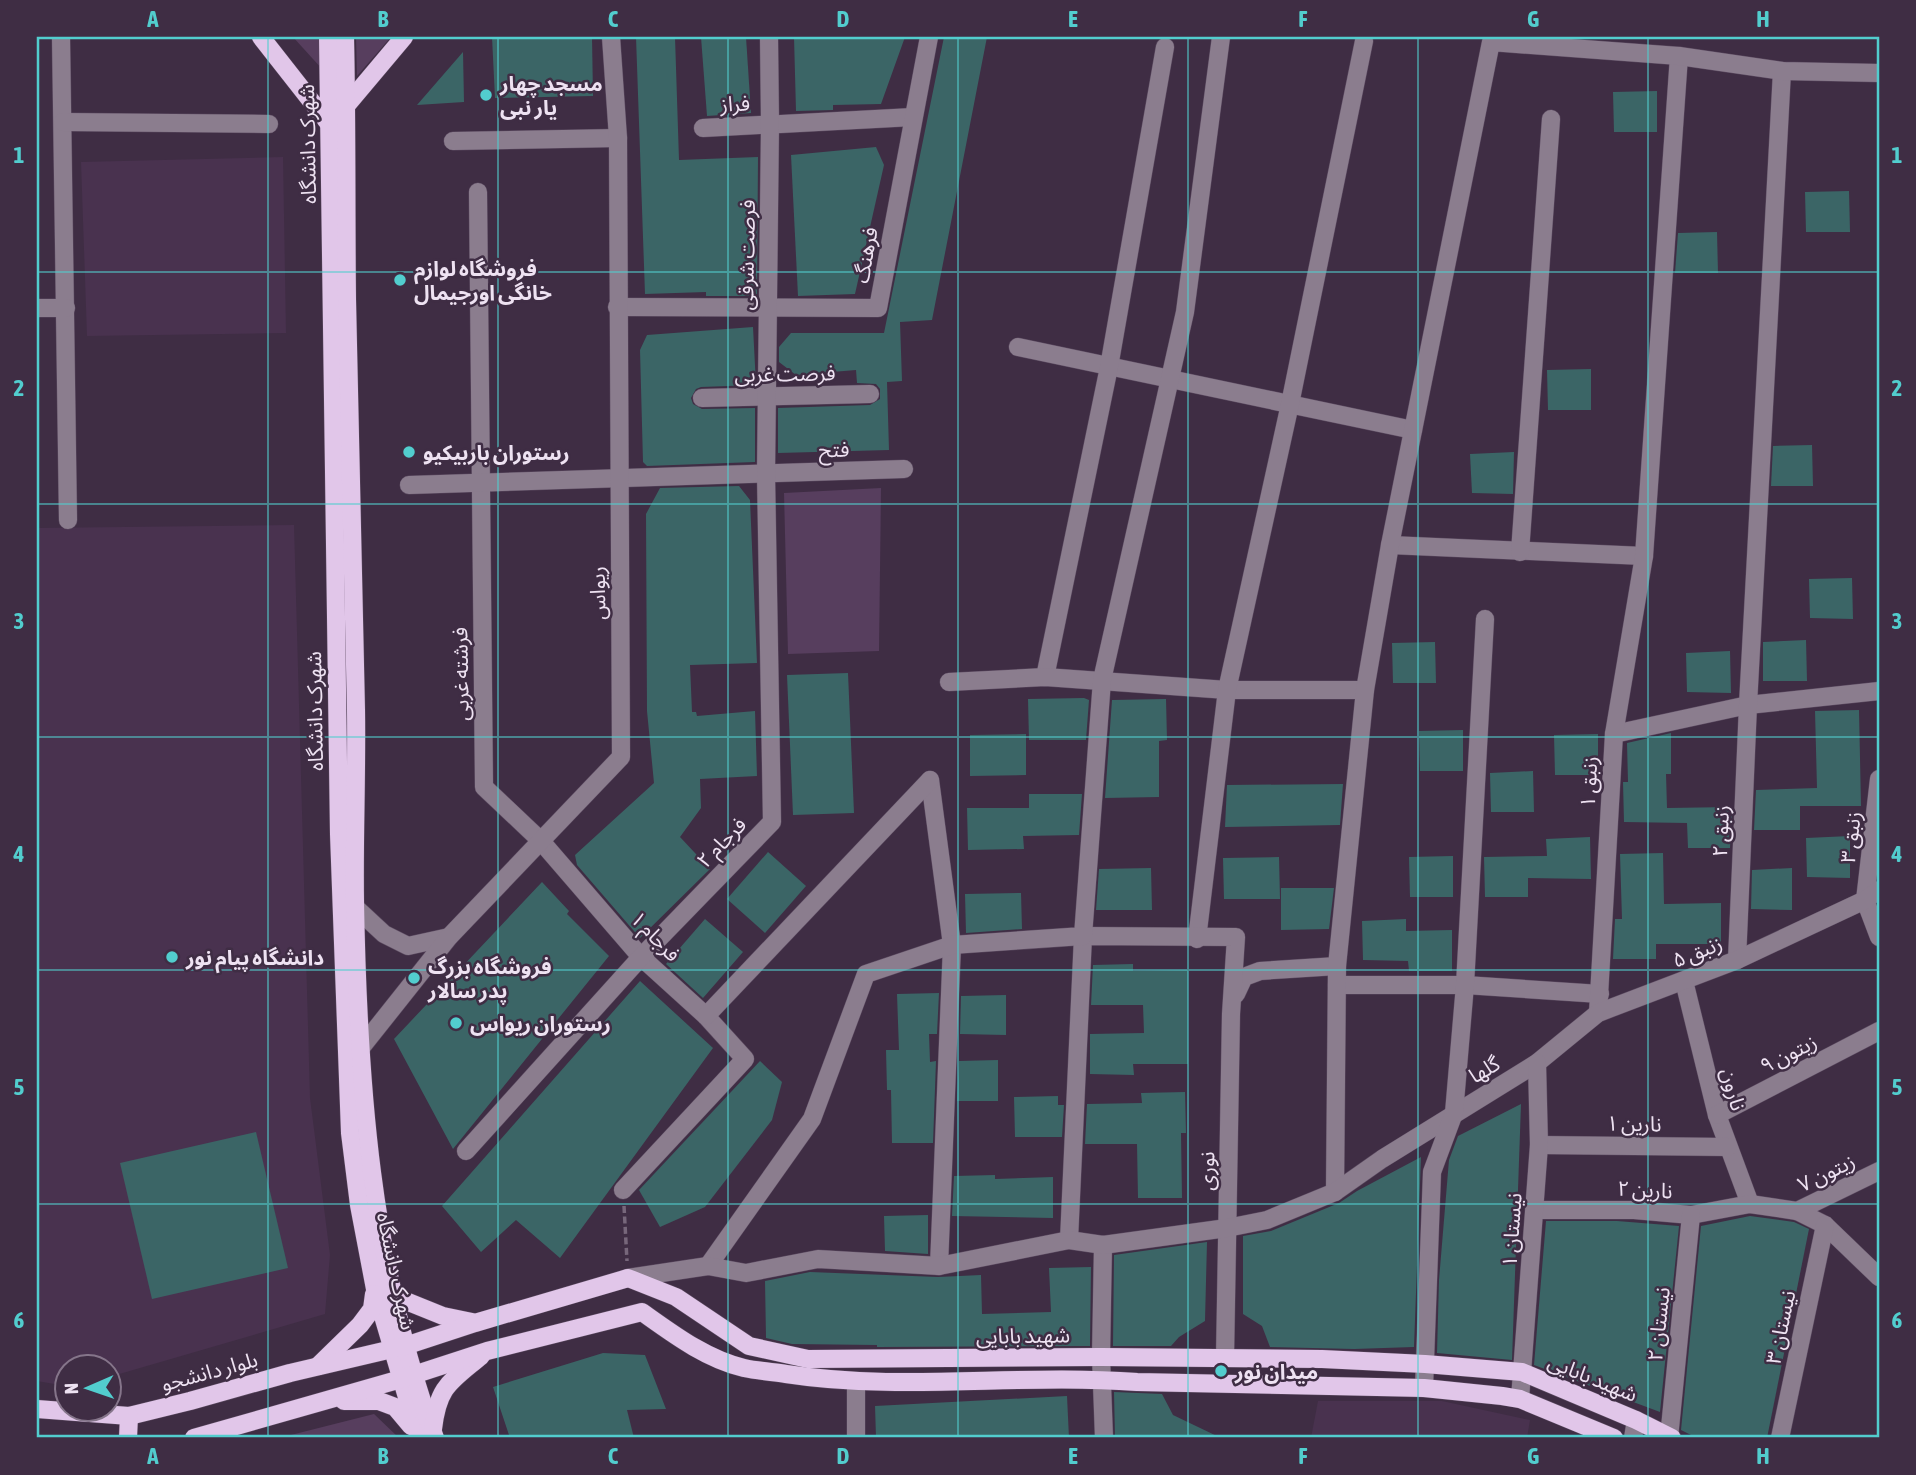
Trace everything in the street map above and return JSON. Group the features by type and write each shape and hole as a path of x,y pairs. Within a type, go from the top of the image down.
{"main road":[{"path":"261,37 330,125 404,37"},
{"name":"شهرک دانشگاه","path":"328,37 339,834 350,1133 374,1289 398,1347"},
{"path":"345,37 359,1049 364,1117 382,1249 393,1296 398,1347 425,1435"},
{"path":"398,1347 628,1278"},
{"name":"شهید بابایی","path":"628,1278 676,1297 749,1346 808,1359 1101,1357 1322,1359 1424,1364 1522,1373 1614,1410 1670,1438"},
{"path":"318,1366 360,1325 372,1309 374,1289 443,1316 475,1323"},
{"path":"194,1438 407,1377 487,1351 642,1312 690,1346 743,1368 856,1382 1101,1379 1424,1388 1520,1399 1611,1438"},
{"name":"بلوار دانشجو","path":"37,1409 129,1416 398,1347"},
{"path":"425,1435 442,1391 487,1351"},
{"path":"322,1400 379,1401 395,1407 425,1435"},
{"path":"128,1438 129,1416"}],"street":[{"path":"61,37 68,520"},
{"name":"ریواس","path":"359,1049 449,937 621,757 618,138 611,37"},
{"name":"فرصت شرقی","path":"766,474 769,37"},
{"name":"فرهنگ","path":"617,307 878,308 929,37"},
{"path":"1069,1240 1083,936 1102,680 1185,312 1221,37"},
{"path":"708,1266 812,1119 866,974 952,945 1083,936 1196,939 1227,690 1290,404 1364,41"},
{"path":"1335,1192 1337,966 1365,690 1390,545 1491,42 1679,56 1782,71 1879,73"},
{"path":"1045,677 1110,366 1164,47"},
{"name":"زنبق ۱","path":"1598,1013 1614,734 1643,556 1679,56"},
{"name":"زنبق ۲","path":"1737,960 1782,71"},
{"name":"فراز","path":"703,128 913,117"},
{"path":"1520,552 1550,119"},
{"path":"64,122 269,124"},
{"path":"453,141 618,138"},
{"name":"فرشته غربی","path":"478,192 484,787 540,840"},
{"path":"37,308 66,308"},
{"path":"1018,347 1413,430"},
{"name":"فرصت غربی","path":"702,398 870,394"},
{"name":"فتح","path":"618,479 904,469"},
{"name":"فرجام ۲","path":"466,1151 641,957 772,822 766,474"},
{"path":"409,485 618,479"},
{"path":"1390,545 1643,556"},
{"path":"1424,1388 1432,1172 1454,1113 1465,985 1485,619"},
{"path":"949,682 1045,677 1227,690 1365,690"},
{"path":"1614,734 1748,705 1879,691"},
{"name":"زنبق ۳","path":"1872,895 1879,779"},
{"path":"706,1016 930,780 952,945 939,1266"},
{"name":"فرجام ۱","path":"540,840 641,957 706,1016 745,1059 623,1190"},
{"path":"1872,895 1879,937"},
{"name":"زنبق ۵","path":"1537,1063 1598,1013 1737,960 1872,895"},
{"path":"356,908 384,934 408,946 449,937"},
{"name":"نوری","path":"1196,939 1236,937 1232,1004 1225,1359"},
{"path":"1232,1004 1244,977 1260,971 1337,966"},
{"name":"نارون","path":"1684,981 1717,1115 1750,1205"},
{"path":"1337,985 1465,985 1600,994"},
{"name":"زیتون ۹","path":"1717,1115 1879,1031"},
{"name":"گلها","path":"628,1278 708,1266 746,1273 818,1259 939,1266 1069,1240 1103,1245 1267,1220 1335,1192 1382,1158 1537,1063"},
{"name":"نیستان ۱","path":"1520,1399 1536,1210 1539,1145 1537,1063"},
{"name":"نارین ۱","path":"1539,1145 1728,1147"},
{"name":"زیتون ۷","path":"1750,1205 1797,1211 1879,1171"},
{"name":"نارین ۲","path":"1536,1210 1633,1210 1691,1215 1750,1205"},
{"path":"1797,1211 1825,1224 1879,1278"},
{"name":"نیستان ۲","path":"1670,1438 1691,1215"},
{"name":"نیستان ۳","path":"1780,1438 1825,1224"},
{"path":"1103,1245 1101,1379 1104,1438"},
{"path":"856,1382 856,1438"},
{"path":"1611,1438 1614,1410"},
{"path":"1633,1438 1636,1420"}],"path":[{"path":"623,1190 628,1278"}],"shaded area":[{"path":"293,37 322,37 323,70"},
{"path":"356,37 391,37 357,76"},
{"path":"283,157 286,333 87,336 81,162"},
{"path":"881,488 879,651 788,654 784,493"},
{"name":"دانشگاه پیام نور","path":"294,525 310,1098 330,1255 325,1314 122,1373 122,1352 52,1352 52,1384 37,1381 37,528"},
{"path":"1318,1401 1442,1401 1530,1420 1527,1438 1311,1438"},
{"path":"374,1414 399,1438 279,1438"}],"building":[{"path":"492,37 592,37 593,96 495,98"},
{"path":"636,37 675,37 679,160 758,157 757,296 706,296 706,292 645,294"},
{"path":"701,37 746,37 751,113 707,116"},
{"path":"794,37 905,37 881,104 833,105 833,110 796,111"},
{"path":"944,37 987,37 932,320 900,322 902,381 887,382 889,450 778,453 778,408 870,405 880,399 880,389 876,384 857,383 856,370 796,375 779,362 779,347 791,333 884,333"},
{"path":"463,52 464,102 417,105"},
{"path":"1657,91 1657,132 1614,132 1613,92"},
{"path":"876,147 884,165 855,294 798,296 791,155"},
{"path":"1849,191 1850,232 1806,232 1805,192"},
{"path":"1717,232 1718,273 1675,273 1678,233"},
{"path":"753,327 756,385 701,387 696,389 691,398 693,404 702,409 755,408 755,462 647,466 643,462 640,350 647,335"},
{"path":"1591,369 1591,410 1548,410 1547,370"},
{"path":"1812,445 1813,486 1771,486 1773,446"},
{"path":"1514,452 1513,494 1472,493 1470,454"},
{"path":"739,486 750,500 757,663 690,665 692,712 696,712 697,716 755,711 757,776 700,779 701,808 680,837 710,869 640,938 577,865 575,855 654,783 647,711 646,514 660,488"},
{"path":"1852,578 1853,619 1810,618 1809,579"},
{"path":"1806,640 1807,681 1763,681 1763,642"},
{"path":"1435,642 1436,683 1393,683 1392,643"},
{"path":"1730,651 1731,693 1687,692 1686,653"},
{"path":"848,673 854,813 793,815 787,675"},
{"path":"1028,699 1089,700 1086,740 1029,740"},
{"path":"1166,699 1167,740 1159,741 1159,797 1105,798 1112,700"},
{"path":"1859,710 1861,806 1800,806 1800,830 1754,830 1756,790 1817,788 1815,711"},
{"path":"1463,730 1463,771 1420,771 1419,731"},
{"path":"1671,733 1671,774 1666,774 1667,808 1732,807 1730,848 1688,848 1687,823 1624,822 1623,782 1628,782 1627,743"},
{"path":"1026,734 1026,775 970,776 970,735"},
{"path":"1598,734 1598,775 1555,775 1554,735"},
{"path":"1533,771 1534,812 1491,812 1490,773"},
{"path":"1343,784 1340,825 1225,827 1227,785"},
{"path":"1029,794 1082,794 1079,835 1023,836 1024,849 968,850 967,808 1029,808"},
{"path":"1850,836 1850,878 1807,877 1806,838"},
{"path":"1590,837 1591,879 1528,878 1528,897 1485,897 1484,857 1547,856 1546,839"},
{"path":"768,852 806,886 765,933 727,899"},
{"path":"1663,853 1664,904 1721,903 1721,944 1656,944 1656,959 1613,959 1615,919 1622,919 1620,854"},
{"path":"1453,856 1453,897 1410,897 1409,857"},
{"path":"1279,857 1280,899 1224,899 1223,858"},
{"path":"1151,868 1152,910 1096,910 1099,869"},
{"path":"1792,868 1792,910 1751,909 1752,870"},
{"path":"542,882 569,911 567,914 609,956 453,1149 394,1039"},
{"path":"1281,888 1334,888 1329,929 1281,930"},
{"path":"1021,893 1022,929 966,933 965,894"},
{"path":"705,919 743,952 703,998 666,964"},
{"path":"1406,919 1406,931 1452,930 1452,971 1409,971 1408,961 1363,960 1362,921"},
{"path":"1133,964 1133,971 1188,970 1188,1064 1133,1064 1134,1075 1090,1074 1090,1034 1144,1033 1143,1005 1091,1005 1093,965"},
{"path":"640,981 713,1048 560,1258 516,1220 481,1252 442,1206"},
{"path":"939,993 937,1034 929,1034 930,1062 936,1061 933,1143 892,1143 891,1090 887,1090 886,1050 899,1050 897,994"},
{"path":"1006,995 1006,1035 960,1034 961,996"},
{"path":"998,1060 998,1101 957,1101 959,1061"},
{"path":"760,1061 782,1082 772,1120 705,1207 660,1227 639,1190"},
{"path":"1185,1092 1186,1133 1181,1133 1182,1198 1138,1198 1137,1144 1085,1144 1087,1104 1142,1103 1141,1093"},
{"path":"1058,1096 1058,1105 1064,1105 1062,1137 1015,1137 1014,1097"},
{"path":"1521,1104 1512,1360 1437,1353 1439,1280 1449,1160 1458,1136"},
{"path":"256,1132 288,1268 152,1299 120,1163"},
{"path":"1421,1157 1414,1347 1270,1347 1262,1326 1243,1314 1243,1236 1271,1231 1339,1203"},
{"path":"995,1175 995,1179 1053,1177 1053,1218 952,1216 954,1176"},
{"path":"928,1215 928,1254 885,1251 884,1216"},
{"path":"1750,1216 1794,1222 1809,1229 1767,1438 1697,1438 1681,1430 1701,1226"},
{"path":"1546,1221 1617,1221 1679,1226 1660,1412 1534,1365"},
{"path":"1207,1242 1205,1321 1179,1337 1171,1346 1113,1346 1114,1255"},
{"path":"1091,1267 1090,1346 877,1347 792,1344 766,1338 765,1281 810,1272 938,1277 981,1275 982,1314 1051,1312 1049,1268"},
{"path":"603,1353 645,1355 666,1409 627,1410 634,1438 510,1438 493,1387"},
{"path":"1114,1392 1162,1394 1173,1415 1221,1438 1115,1438"},
{"path":"1067,1396 1069,1438 876,1438 875,1406"}],"place":[{"name":"مسجد چهار یار نبی","path":"486,95"},
{"name":"فروشگاه لوازم خانگی اورجیمال","path":"400,280"},
{"name":"رستوران باربیکیو","path":"409,452"},
{"name":"دانشگاه پیام نور","path":"172,957"},
{"name":"فروشگاه بزرگ پدر سالار","path":"414,978"},
{"name":"رستوران ریواس","path":"456,1023"},
{"name":"میدان نور","path":"1221,1371"}]}
